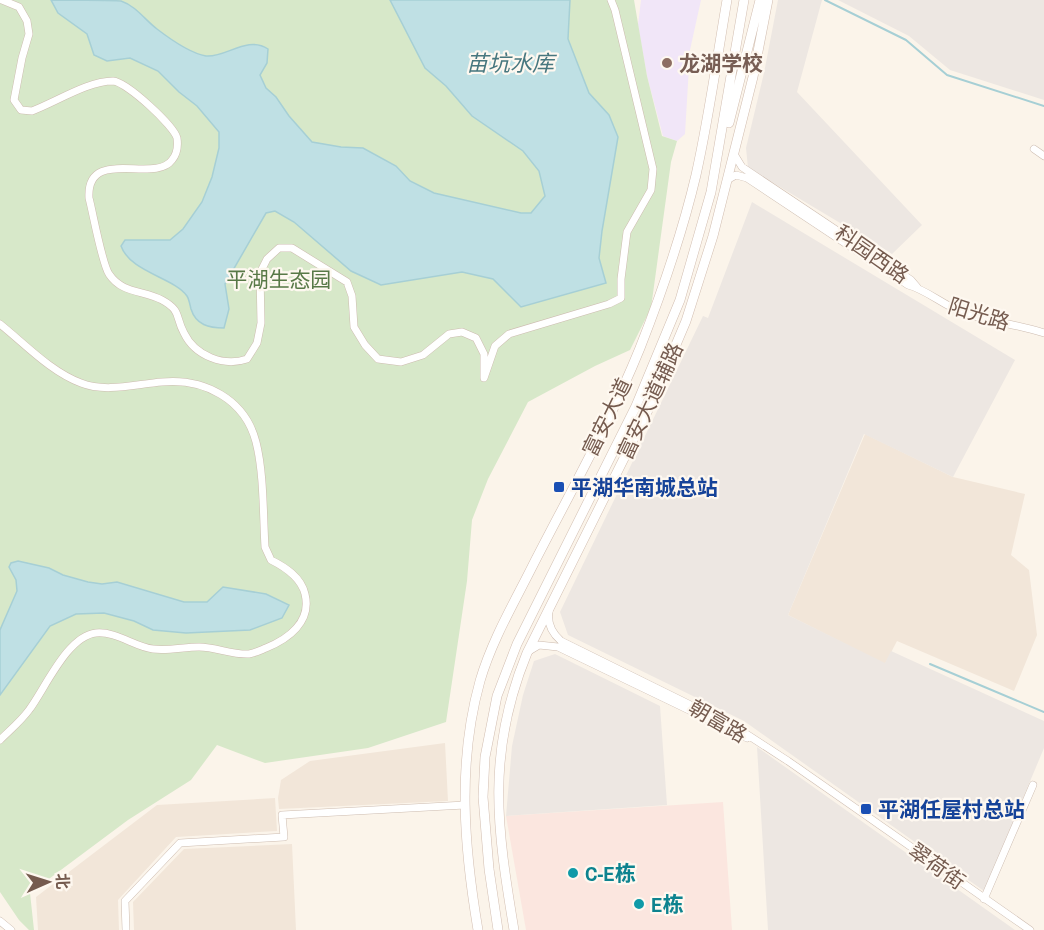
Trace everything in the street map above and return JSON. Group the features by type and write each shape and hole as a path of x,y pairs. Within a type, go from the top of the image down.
{"main road":[{"name":"富安大道","path":"478,930 468,854 465,770 481,679 492,648 623,387 653,313 674,252 701,151 727,0"},
{"name":"富安大道","path":"498,930 489,869 483,797 485,757 501,680 636,406 680,300 711,192 744,0"},
{"path":"711,192 760,0"},
{"name":"富安大道辅路","path":"514,930 500,840 498,785 501,747 508,708 527,653 650,406 672,356 700,281 753,76 768,0"},
{"path":"536,606 579,547"}],"street":[{"path":"2,0 19,7 27,21 29,34 14,100 21,110 32,111 98,82 117,81 141,98 177,136 177,150 172,161 163,167 107,170 93,177 88,185 89,198 107,273 117,284 160,299 176,311 184,334 199,351 220,361 236,363 247,359 257,343 261,323 260,273 267,259 279,248 292,248 347,282 352,296 354,327 365,345 378,359 401,362 423,355 449,334 462,332 476,338 484,354 484,378 495,346 509,334 609,304 621,298 627,232 651,190 653,169 611,0"},
{"path":"1034,149 1044,156"},
{"name":"科园西路","path":"734,152 742,167 911,280 917,287"},
{"name":"科园西路","path":"727,180 732,175 743,176 908,285 917,287"},
{"name":"阳光路","path":"917,287 947,306 970,315 1044,333"},
{"path":"0,324 63,374 82,384 105,388 179,381 210,388 237,406 256,442 265,547 271,560 284,567 298,580 306,597 304,616 294,633 282,642 252,654 234,654 201,647 153,650 115,636 96,633 78,641 65,654 28,712 0,740"},
{"name":"朝富路","path":"549,608 549,625 561,641 728,723 754,741"},
{"name":"朝富路","path":"527,653 539,645 558,647 724,729 754,741"},
{"name":"翠荷街","path":"754,741 788,761 1030,930"},
{"path":"984,899 1033,784"},
{"path":"126,930 125,901 180,843 284,837 282,815 465,805"},
{"path":"0,921 11,930"}],"shaded area":[{"name":"龙湖学校","path":"641,0 701,0 690,50 685,134 677,141 663,136 647,76 638,25"},
{"path":"778,0 822,0 797,92 922,225 892,254 748,168 746,148"},
{"path":"838,0 1044,0 1044,100 950,70 909,36"},
{"path":"752,202 1015,360 953,477 864,434 788,615 885,663 891,651 1044,721 1044,748 984,891 744,721 568,635 560,612 703,316 708,318"},
{"path":"865,434 953,477 1025,494 1011,555 1029,570 1037,635 1014,691 897,641 885,664 788,615"},
{"path":"555,654 660,706 667,805 506,816 512,746 523,695 534,661"},
{"path":"445,743 448,801 279,809 281,780 310,761"},
{"path":"757,747 1015,930 768,930"},
{"path":"275,798 277,831 176,837 118,900 119,930 38,930 36,897 157,805"},
{"path":"723,802 732,930 526,930 506,816"},
{"path":"292,844 296,930 134,930 133,902 184,849"}],"green space":[{"name":"平湖生态园","path":"0,0 634,0 647,76 662,136 677,141 671,162 651,308 630,350 528,402 488,479 472,520 467,581 446,722 368,748 265,763 217,745 191,780 128,820 30,893 34,930 29,930 19,920 0,892"}],"water":[{"name":"苗坑水库","path":"51,0 121,1 136,10 174,41 193,52 206,56 214,56 252,44 260,45 268,49 267,63 260,75 266,88 312,142 363,148 396,166 410,181 434,193 521,213 531,213 545,196 539,171 523,151 472,116 446,86 425,68 390,0 570,0 568,39 589,93 609,115 618,137 599,258 606,283 521,307 493,279 462,272 381,285 351,271 294,222 275,211 266,213 225,284 229,309 224,328 200,322 193,314 188,297 181,290 133,262 121,246 125,240 170,240 183,229 202,202 212,177 219,148 219,132 197,106 158,71 130,58 107,61 94,55 87,34 58,13"},
{"path":"18,561 49,568 63,575 88,582 102,584 117,582 184,602 207,602 223,587 266,594 289,605 282,618 250,630 186,633 153,630 134,621 104,613 76,614 50,626 0,695 0,630 17,591 16,580 9,567 11,563"}],"waterway":[{"path":"825,0 906,40 947,75 1044,106"},
{"path":"930,664 1044,712"}],"place":[{"name":"龙湖学校","path":"667,63"},
{"name":"平湖华南城总站","path":"559,487"},
{"name":"平湖任屋村总站","path":"866,809"},
{"name":"C-E栋","path":"573,873"},
{"name":"E栋","path":"639,904"}]}
